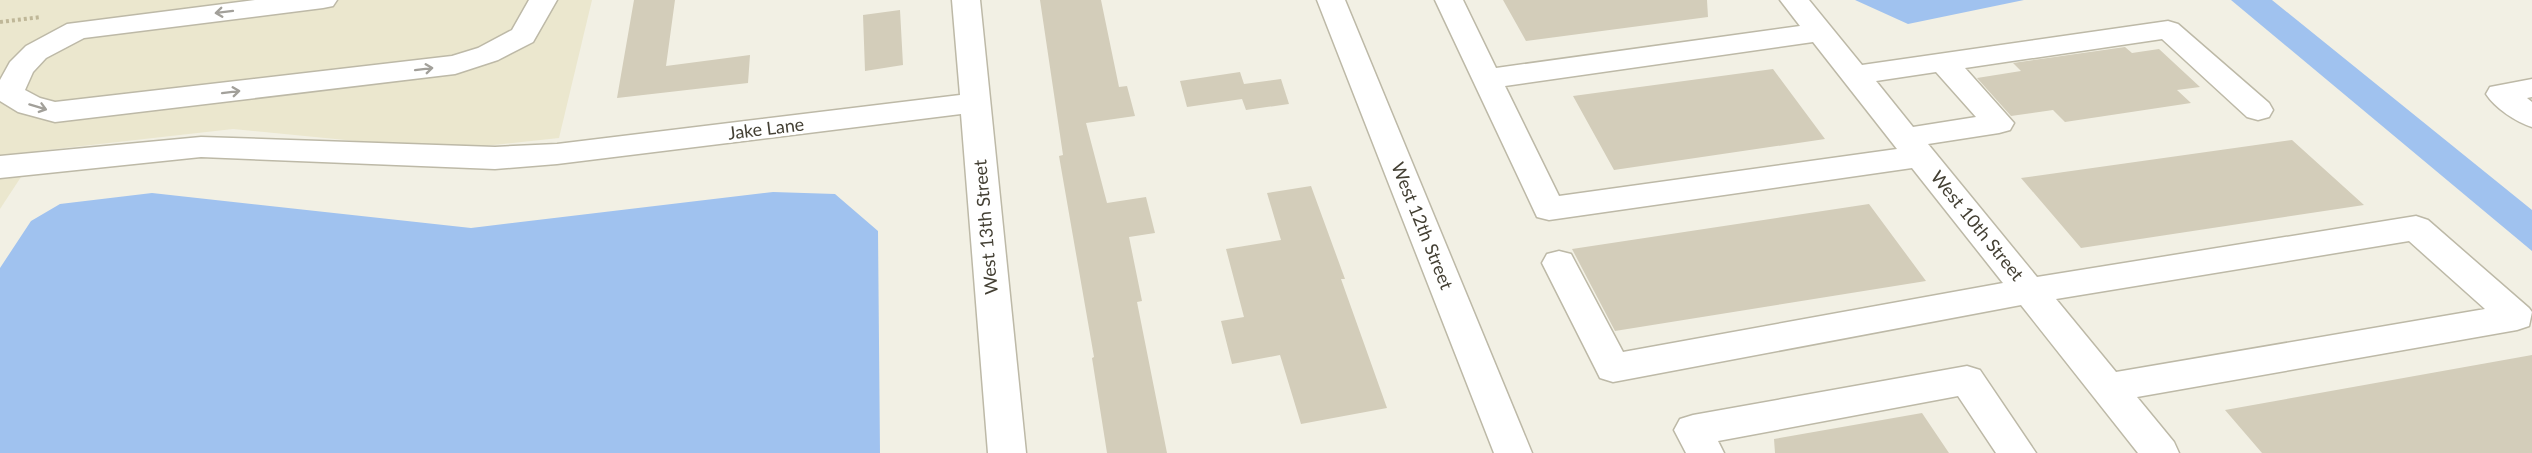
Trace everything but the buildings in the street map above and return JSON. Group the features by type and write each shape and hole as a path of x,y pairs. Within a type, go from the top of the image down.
{"street":[{"path":"323,0 77,30 36,52 20,69 9,93 29,105 55,112 455,65 488,54 523,36 543,0"},
{"name":"West 13th Street","path":"966,0 1007,453"},
{"name":"West 12th Street","path":"1331,0 1513,453"},
{"path":"1449,0 1549,209 1912,147 1999,123 1943,62"},
{"name":"West 10th Street","path":"1794,0 2160,453"},
{"path":"1854,75 2168,30 2258,110"},
{"path":"1488,79 1820,32"},
{"path":"2532,88 2501,94 2532,117"},
{"name":"Jake Lane","path":"0,167 201,147 495,158 557,154 975,103"},
{"path":"1559,263 1613,368 2029,291 2416,228 2524,324"},
{"path":"2108,388 2524,324"},
{"path":"1705,453 1693,430 1967,380 2017,453"}],"shaded area":[{"path":"0,0 592,0 559,138 447,150 233,129 38,151 0,209"}],"water":[{"path":"1855,0 2024,0 1908,24"},
{"path":"2231,0 2272,0 2532,210 2532,251"},
{"path":"773,192 835,194 878,231 880,453 0,453 0,268 31,221 60,204 152,193 471,228"}]}
